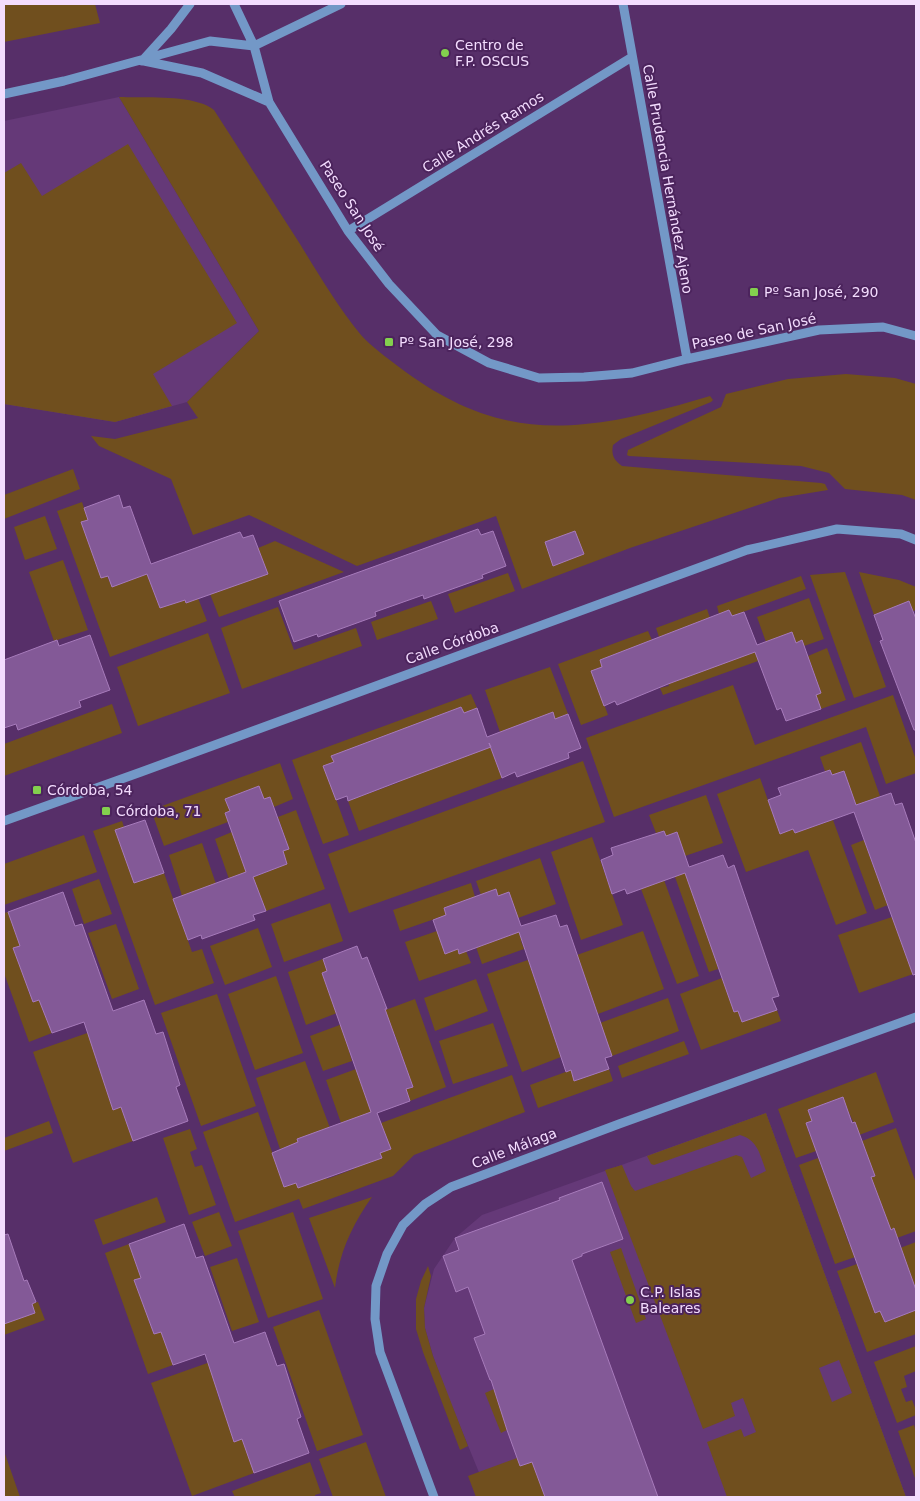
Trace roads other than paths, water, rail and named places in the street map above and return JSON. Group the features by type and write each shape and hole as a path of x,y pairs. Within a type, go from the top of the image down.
{"street":[{"path":"142,61 171,29 190,4"},
{"name":"Paseo San José","path":"234,4 254,46 269,102 348,231 389,284 437,335 489,363 539,378 632,373 686,359"},
{"path":"4,94 142,61 210,41 254,46 341,4"},
{"name":"Calle Prudencia Hernández Ajeno","path":"623,4 686,359"},
{"name":"Calle Andrés Ramos","path":"348,231 632,57"},
{"path":"142,61 202,73 269,102"},
{"name":"Paseo de San José","path":"686,359 819,330 883,327 916,336"},
{"name":"Calle Córdoba","path":"4,820 141,772 747,550 837,529 901,534 916,540"},
{"name":"Calle Málaga","path":"434,1497 380,1352 375,1320 376,1286 387,1254 403,1225 425,1204 451,1187 916,1017"}],"place":[{"name":"Centro de F.P. OSCUS","path":"445,53"},
{"name":"Pº San José, 290","path":"754,292"},
{"name":"Pº San José, 298","path":"389,342"},
{"name":"Córdoba, 54","path":"37,790"},
{"name":"Córdoba, 71","path":"106,811"},
{"name":"C.P. Islas Baleares","path":"630,1300"}]}
